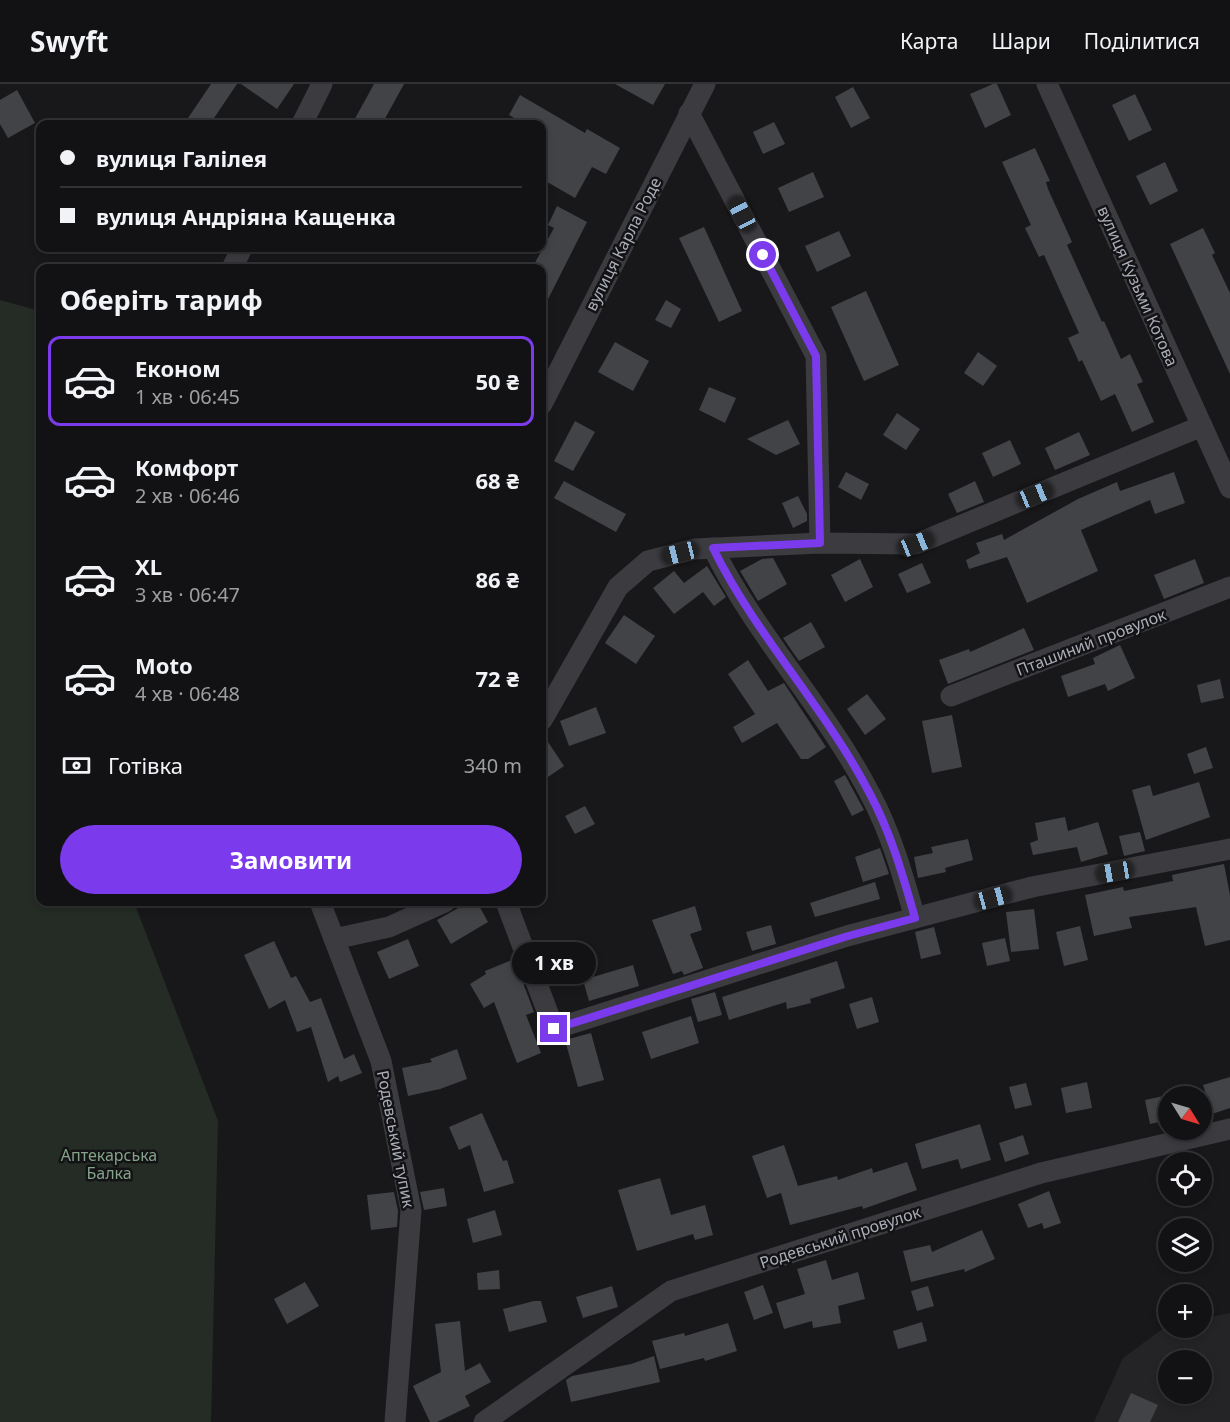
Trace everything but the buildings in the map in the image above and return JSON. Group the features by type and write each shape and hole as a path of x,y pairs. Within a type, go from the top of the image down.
{"street":[{"path":"304,120 322,84"},
{"name":"вулиця Карла Роде","path":"546,396 688,113 705,84"},
{"name":"вулиця Кузьми Котова","path":"1047,84 1230,488"},
{"path":"688,113 816,356 820,543"},
{"path":"546,713 618,587 648,561 695,549 820,543 916,544 1202,426"},
{"path":"713,548 732,588 828,724 871,794 897,855 915,918"},
{"name":"Пташиний провулок","path":"951,696 1230,587"},
{"path":"508,906 554,1029 848,936 915,918 1032,887 1230,849"},
{"name":"Родевський тупик","path":"322,906 381,1061 411,1210 394,1422"},
{"path":"334,939 389,927 436,906"},
{"name":"Родевський провулок","path":"484,1422 671,1291 1041,1173 1230,1129"}],"shaded area":[{"path":"1230,1313 1230,1422 1094,1422 1123,1358 1158,1332 1158,1338 1212,1338 1212,1317"}],"green space":[{"name":"Аптекарська Балка","path":"0,300 36,310 36,906 136,906 218,1121 211,1422 0,1422"}],"route":[{"path":"554,1029 848,936 915,918 897,855 871,794 828,724 732,588 713,548 820,543 816,356 763,255"}]}
